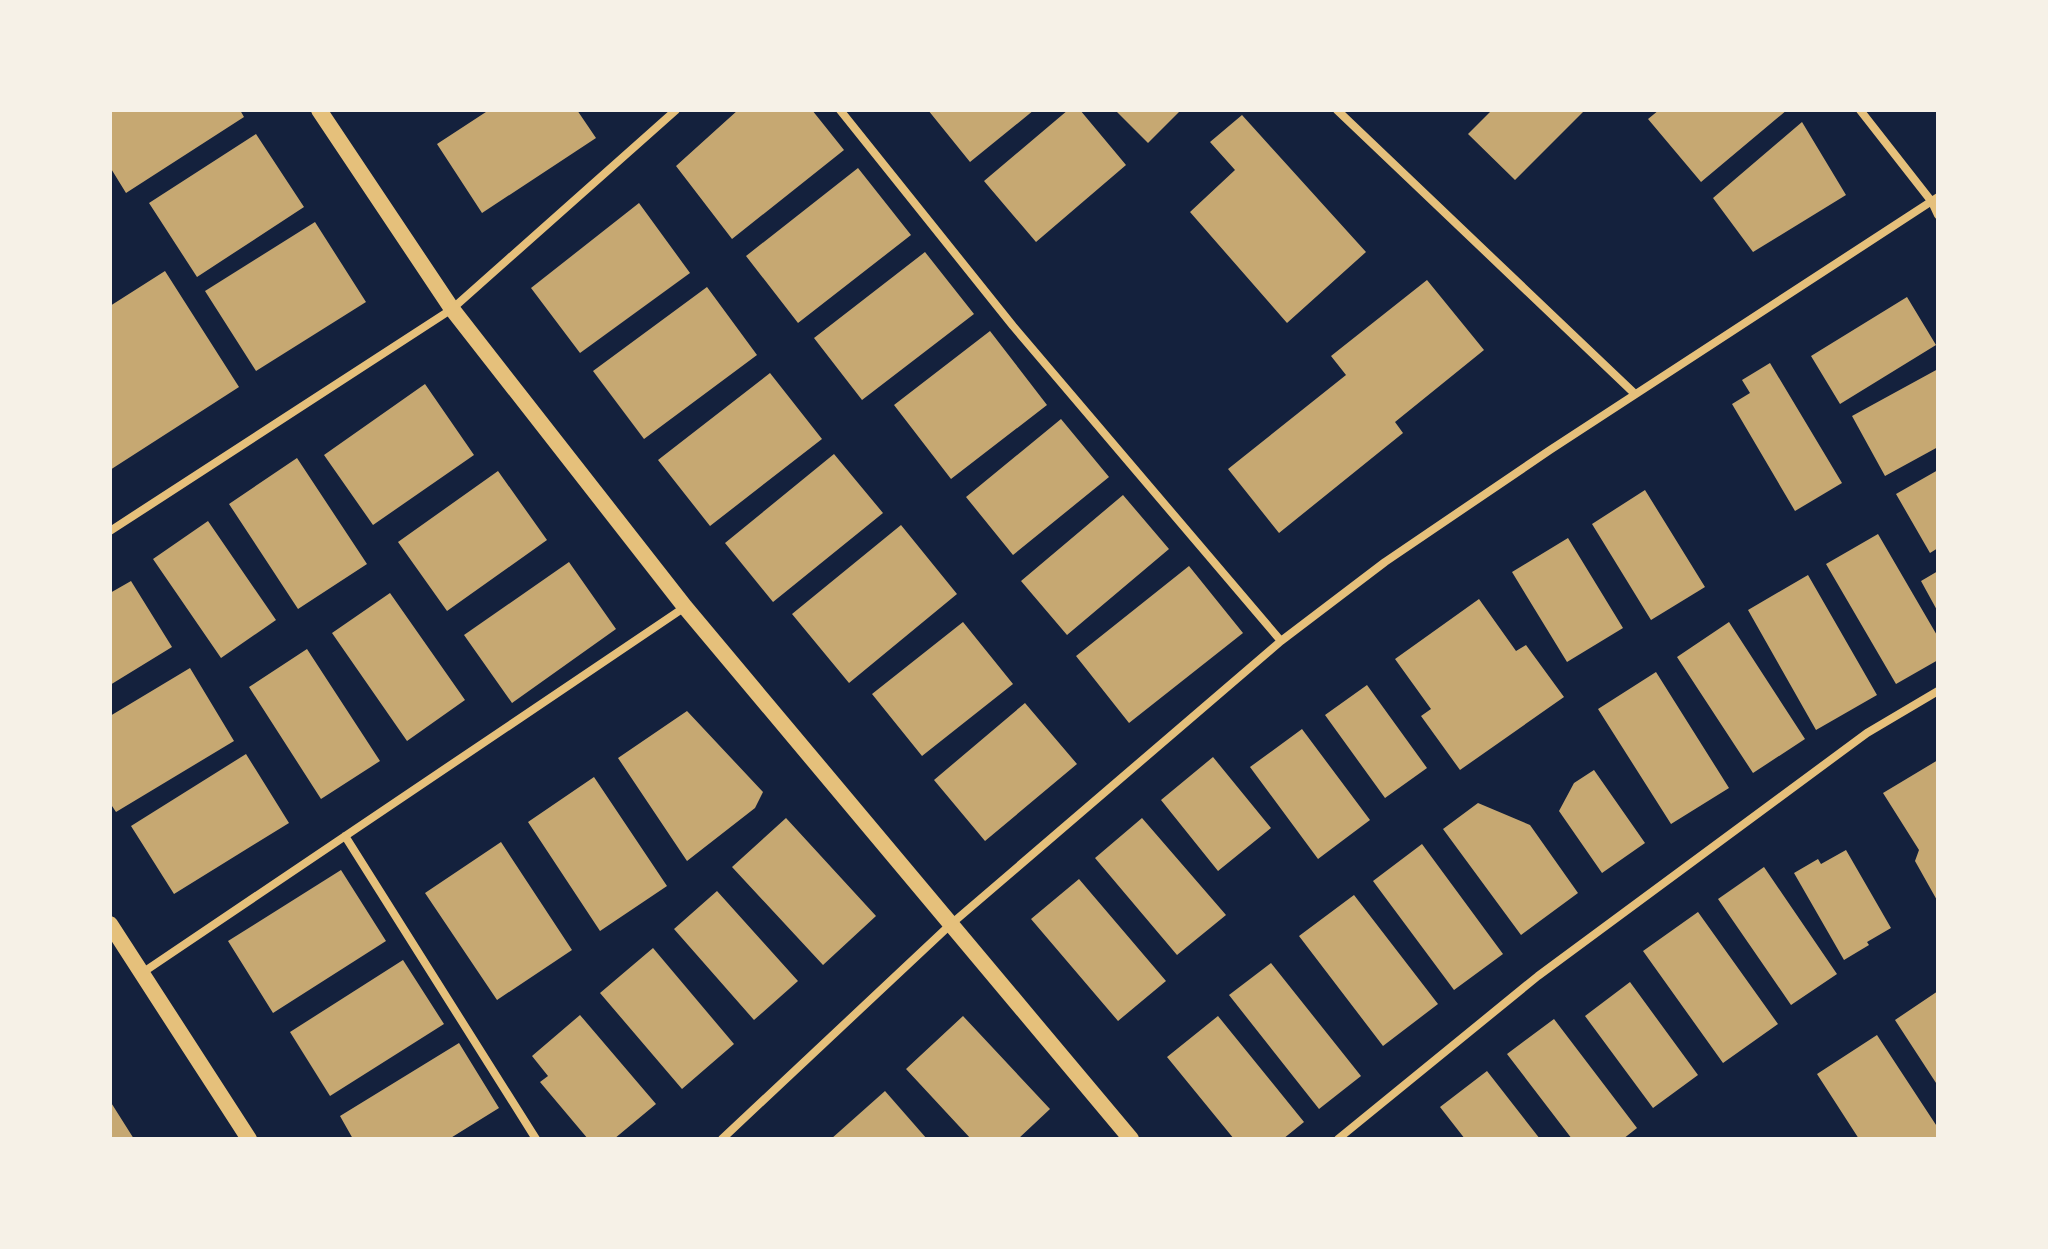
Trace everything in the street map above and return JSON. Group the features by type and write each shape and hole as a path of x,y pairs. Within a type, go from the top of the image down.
{"main road":[{"path":"319,110 452,309 685,607 1131,1139"},
{"path":"110,924 249,1139"}],"street":[{"path":"110,531 452,309 676,110"},
{"path":"840,110 1013,326 1281,641"},
{"path":"1337,110 1635,394"},
{"path":"1860,110 1935,200 1938,215"},
{"path":"722,1139 950,925 1281,641 1385,562 1635,394 1935,200"},
{"path":"142,973 685,607"},
{"path":"1338,1139 1538,976 1867,733 1938,691"},
{"path":"345,836 536,1139"}],"building":[{"path":"110,110 240,110 244,117 126,193 110,167"},
{"path":"489,110 577,110 596,138 482,213 437,144"},
{"path":"738,110 812,110 844,150 732,239 676,166"},
{"path":"928,110 1034,110 970,162"},
{"path":"1068,110 1080,110 1126,165 1036,242 984,181"},
{"path":"1115,110 1181,110 1148,143"},
{"path":"1492,110 1585,110 1515,180 1468,134"},
{"path":"1659,110 1787,110 1701,182 1648,119"},
{"path":"1242,115 1366,252 1287,323 1190,212 1235,170 1210,142"},
{"path":"1802,122 1846,195 1753,252 1713,198"},
{"path":"256,134 304,207 197,277 149,203"},
{"path":"858,168 911,235 798,323 746,256"},
{"path":"639,203 690,273 580,353 531,288"},
{"path":"315,222 366,302 256,371 205,291"},
{"path":"925,252 974,314 862,400 814,338"},
{"path":"165,271 239,387 110,470 110,306"},
{"path":"1427,280 1484,350 1395,422 1403,433 1279,533 1228,469 1346,375 1331,356"},
{"path":"707,287 757,355 644,439 593,371"},
{"path":"1907,297 1936,345 1840,404 1811,356"},
{"path":"990,331 1047,405 951,479 894,405"},
{"path":"1770,363 1842,483 1795,511 1732,404 1750,393 1742,380"},
{"path":"1938,369 1938,447 1885,476 1852,416"},
{"path":"770,373 822,439 710,526 658,460"},
{"path":"425,384 474,455 373,525 324,455"},
{"path":"1061,419 1109,477 1013,555 966,497"},
{"path":"834,454 883,513 773,602 725,543"},
{"path":"297,458 367,564 298,609 229,504"},
{"path":"1938,470 1938,548 1930,553 1896,494"},
{"path":"498,471 547,540 447,611 398,542"},
{"path":"1645,490 1705,587 1651,620 1592,524"},
{"path":"1123,495 1169,549 1067,635 1021,581"},
{"path":"208,521 276,620 221,658 153,559"},
{"path":"901,525 957,594 849,683 792,614"},
{"path":"1878,534 1938,637 1938,660 1896,684 1826,564"},
{"path":"1568,538 1623,628 1567,662 1512,572"},
{"path":"569,562 616,629 512,703 464,635"},
{"path":"1189,566 1243,633 1129,723 1076,656"},
{"path":"1938,571 1938,612 1921,581"},
{"path":"1808,575 1877,695 1816,730 1748,610"},
{"path":"131,581 172,647 110,685 110,593"},
{"path":"390,593 465,700 407,741 332,633"},
{"path":"1479,599 1516,651 1526,645 1564,697 1460,770 1421,716 1431,709 1395,659"},
{"path":"963,622 1013,684 922,756 872,694"},
{"path":"1729,622 1805,739 1753,773 1677,657"},
{"path":"307,649 380,761 321,799 249,687"},
{"path":"190,668 234,741 116,812 110,803 110,716"},
{"path":"1656,672 1729,788 1671,824 1598,709"},
{"path":"1367,685 1427,768 1385,798 1325,715"},
{"path":"1025,703 1077,764 985,841 934,780"},
{"path":"687,711 763,792 755,808 687,861 618,758"},
{"path":"1302,729 1370,820 1318,859 1250,767"},
{"path":"246,754 289,823 174,894 131,826"},
{"path":"1213,757 1271,828 1218,871 1161,800"},
{"path":"1938,760 1938,902 1915,861 1919,850 1883,793"},
{"path":"1594,770 1645,843 1602,873 1559,811 1574,783"},
{"path":"594,777 667,886 600,931 528,822"},
{"path":"1478,803 1530,825 1578,893 1521,935 1443,829"},
{"path":"786,818 876,916 823,965 732,867"},
{"path":"1142,818 1226,915 1177,955 1095,858"},
{"path":"501,842 572,950 497,1000 425,893"},
{"path":"1422,844 1503,954 1454,990 1373,881"},
{"path":"1846,850 1891,928 1844,960 1794,873 1818,859 1821,864"},
{"path":"1764,867 1837,974 1791,1005 1718,899"},
{"path":"341,870 386,941 273,1013 228,941"},
{"path":"1079,879 1166,981 1118,1021 1031,919"},
{"path":"717,891 798,981 754,1020 674,929"},
{"path":"1354,895 1438,1004 1383,1046 1299,936"},
{"path":"1698,912 1778,1024 1723,1063 1643,951"},
{"path":"653,948 734,1044 682,1089 600,993"},
{"path":"403,960 444,1024 330,1096 290,1032"},
{"path":"1271,963 1361,1076 1319,1109 1229,995"},
{"path":"1630,982 1698,1075 1653,1108 1585,1016"},
{"path":"1938,991 1938,1086 1895,1020"},
{"path":"580,1015 656,1104 614,1139 588,1139 540,1082 548,1076 532,1056"},
{"path":"963,1016 1050,1109 1018,1139 971,1139 906,1069"},
{"path":"1218,1016 1304,1122 1283,1139 1234,1139 1167,1057"},
{"path":"1554,1019 1637,1128 1623,1139 1572,1139 1507,1054"},
{"path":"1877,1035 1938,1128 1938,1139 1859,1139 1817,1074"},
{"path":"459,1043 499,1108 449,1139 353,1139 340,1116"},
{"path":"1487,1071 1540,1139 1465,1139 1440,1107"},
{"path":"885,1091 927,1139 831,1139"},
{"path":"110,1101 134,1139 110,1139"}]}
